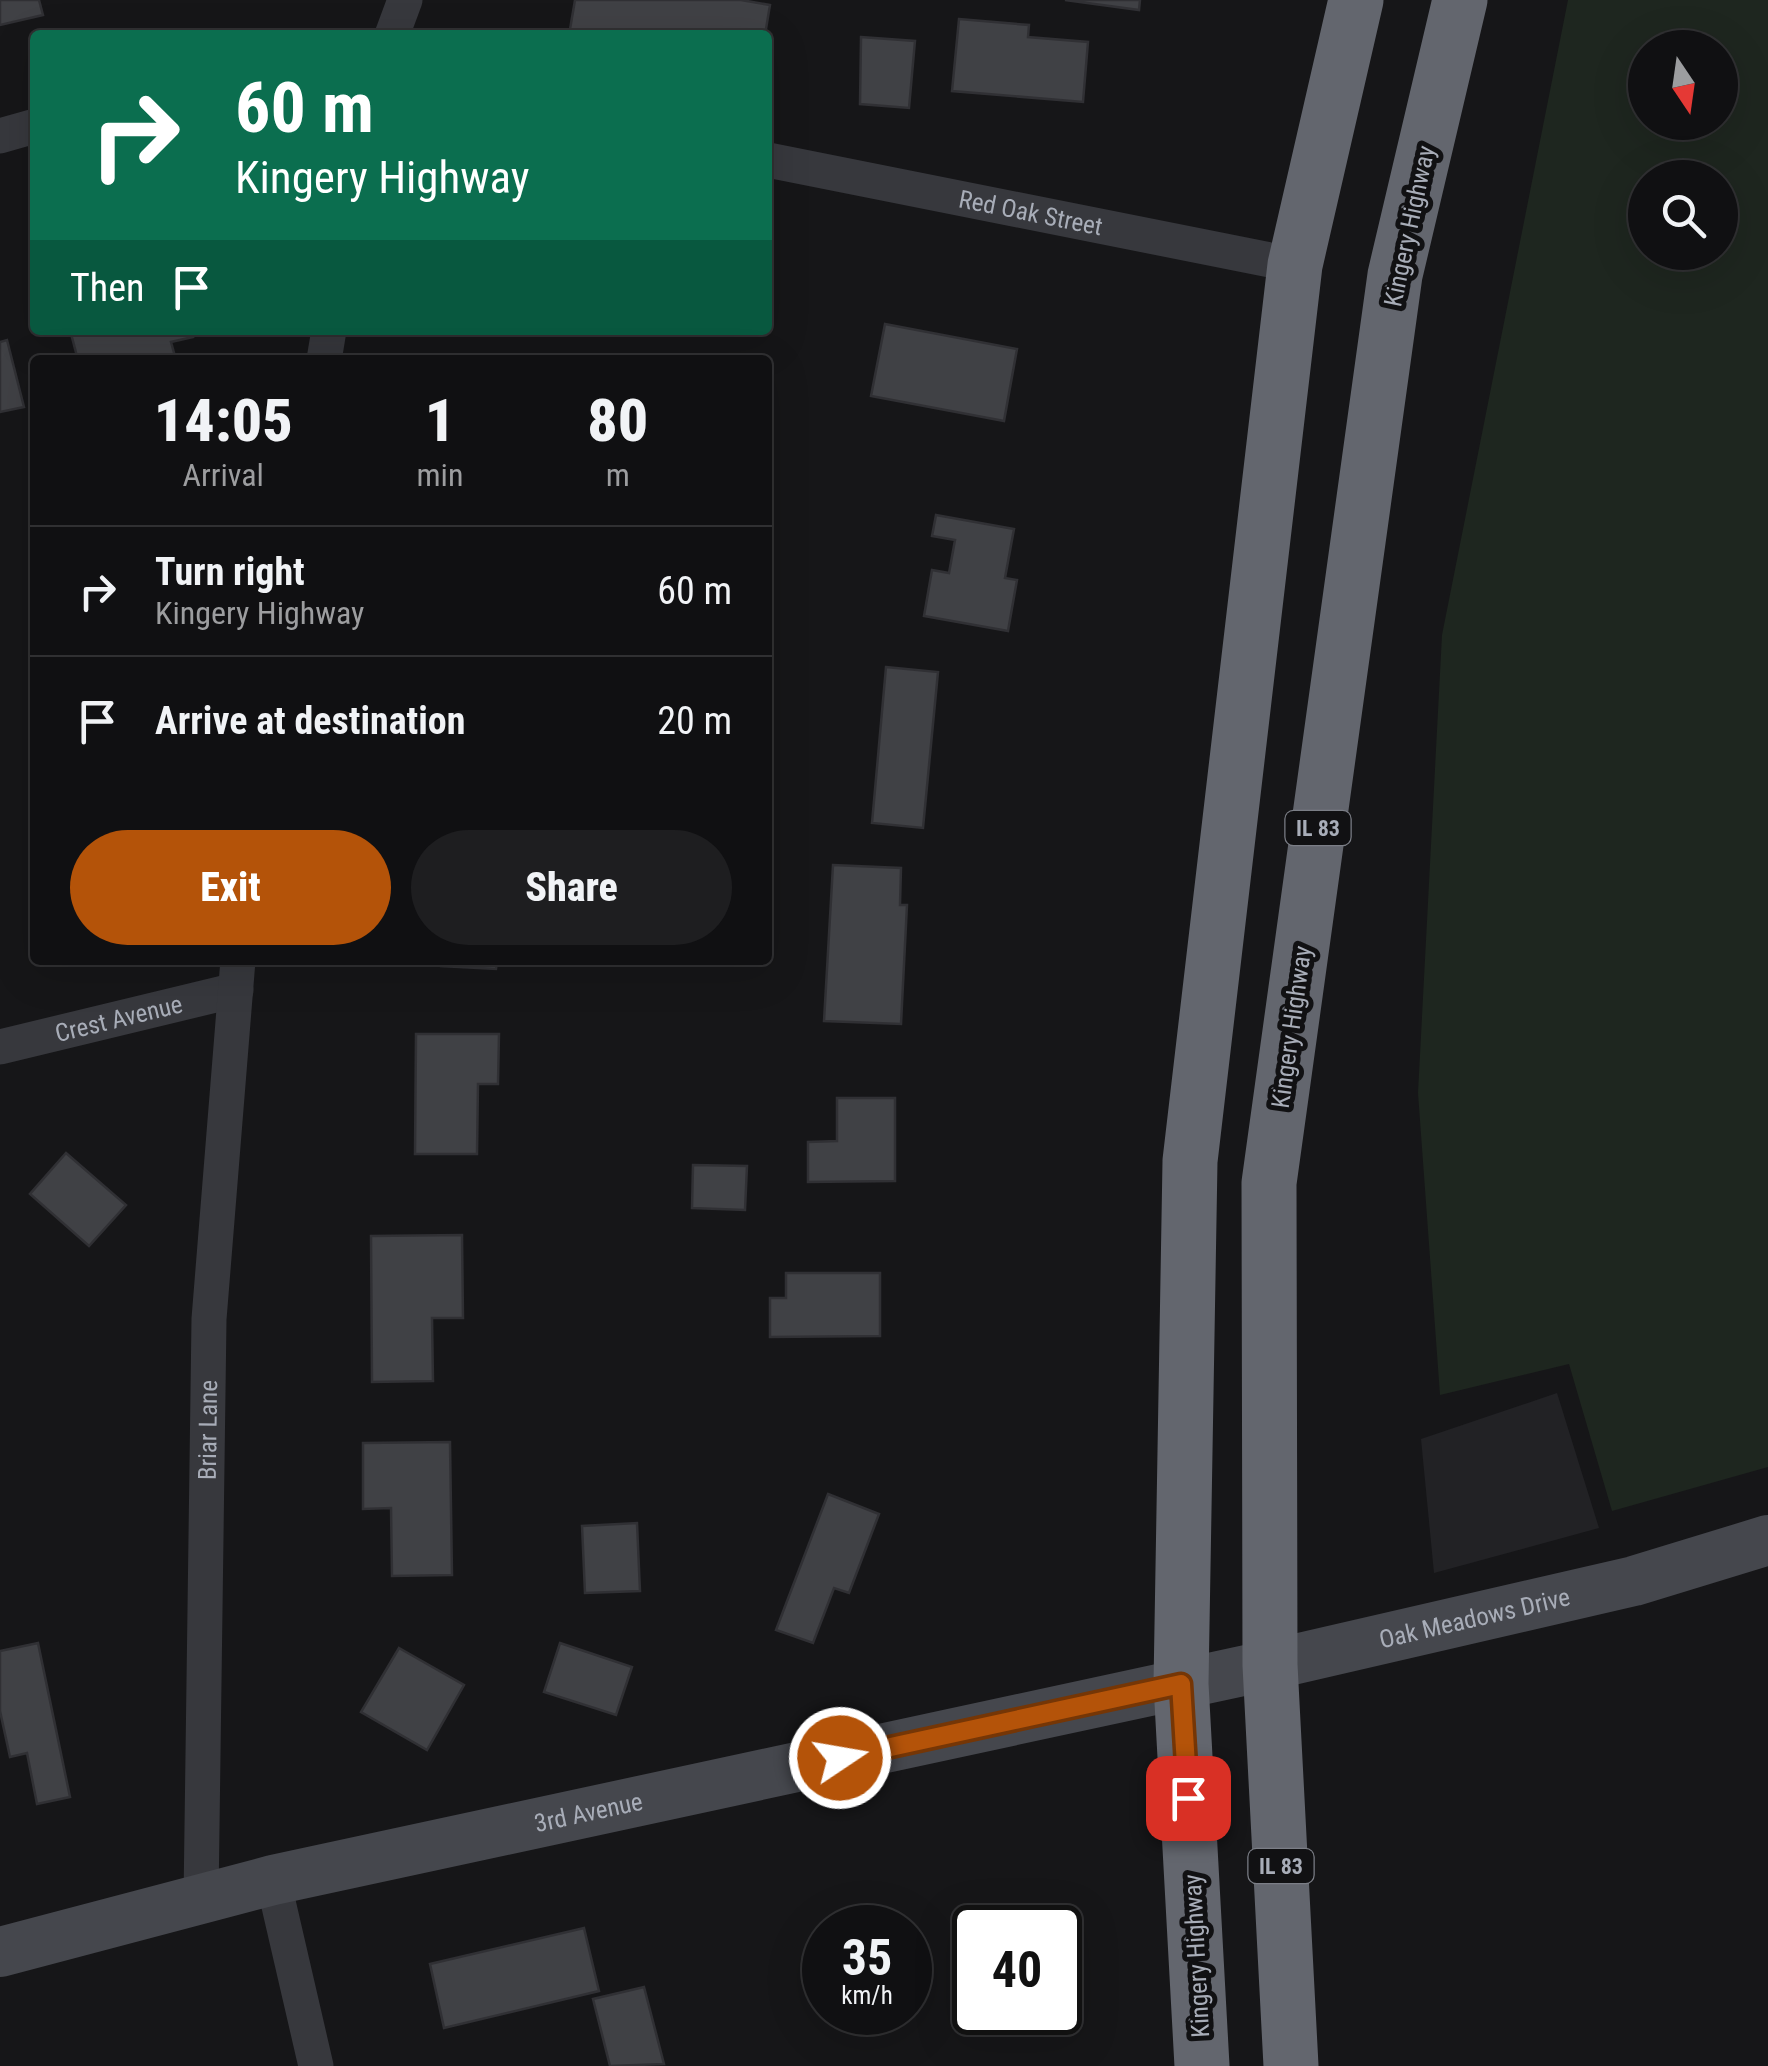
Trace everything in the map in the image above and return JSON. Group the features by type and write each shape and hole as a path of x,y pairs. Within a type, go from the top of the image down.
{"highway":[{"name":"Kingery Highway","path":"1202,2066 1181,1684 1190,1161 1295,265 1356,0"},
{"name":"Kingery Highway","path":"1292,2066 1270,1666 1270,1183 1395,275 1460,0"}],"street":[{"path":"394,30 405,0"},
{"path":"0,136 30,127"},
{"name":"Red Oak Street","path":"772,161 1295,265"},
{"name":"Crest Avenue","path":"0,1047 237,975"},
{"name":"Briar Lane","path":"201,1900 208,1320 237,975"},
{"name":"Oak Meadows Drive","path":"1181,1684 1634,1581 1768,1540"},
{"name":"3rd Avenue","path":"0,1952 273,1880 1181,1684"},
{"path":"273,1880 316,2066"}],"shaded area":[{"path":"1568,0 1768,0 1768,1467 1612,1511 1569,1364 1440,1395 1418,1093 1442,635"},
{"path":"1557,1393 1599,1528 1434,1573 1421,1439"}],"building":[{"path":"0,0 39,0 43,15 0,25"},
{"path":"575,0 741,0 770,5 766,30 570,30"},
{"path":"1065,0 1140,0 1139,10"},
{"path":"959,19 1029,25 1028,37 1088,42 1083,102 952,91"},
{"path":"861,37 915,41 909,108 860,104"},
{"path":"885,324 1017,349 1004,421 871,396"},
{"path":"71,335 193,337 171,342 175,355 77,355"},
{"path":"7,340 24,407 0,412 0,342"},
{"path":"936,515 1014,529 1005,578 1017,580 1008,631 924,616 932,570 949,573 955,540 932,536"},
{"path":"886,667 938,672 923,828 872,823"},
{"path":"833,865 901,868 900,905 907,905 901,1024 824,1021"},
{"path":"441,965 496,965 496,969"},
{"path":"416,1034 499,1034 498,1084 478,1084 477,1154 415,1154"},
{"path":"837,1098 895,1098 895,1181 808,1182 808,1142 837,1141"},
{"path":"66,1153 126,1205 89,1246 30,1194"},
{"path":"693,1165 747,1166 745,1210 692,1208"},
{"path":"462,1235 463,1318 432,1318 433,1381 372,1382 371,1236"},
{"path":"786,1273 880,1273 880,1336 770,1337 770,1298 786,1298"},
{"path":"450,1442 452,1575 392,1576 391,1508 363,1509 363,1443"},
{"path":"828,1494 879,1514 849,1593 834,1588 813,1643 776,1630"},
{"path":"637,1523 640,1591 585,1593 582,1526"},
{"path":"38,1643 70,1797 37,1804 27,1753 10,1757 0,1711 0,1651"},
{"path":"560,1643 632,1667 616,1715 544,1692"},
{"path":"399,1648 464,1685 427,1750 361,1712"},
{"path":"584,1928 599,1991 444,2028 430,1964"},
{"path":"644,1987 664,2064 610,2066 593,1999"}],"route":[{"path":"840,1758 1181,1684 1188,1798"}]}
